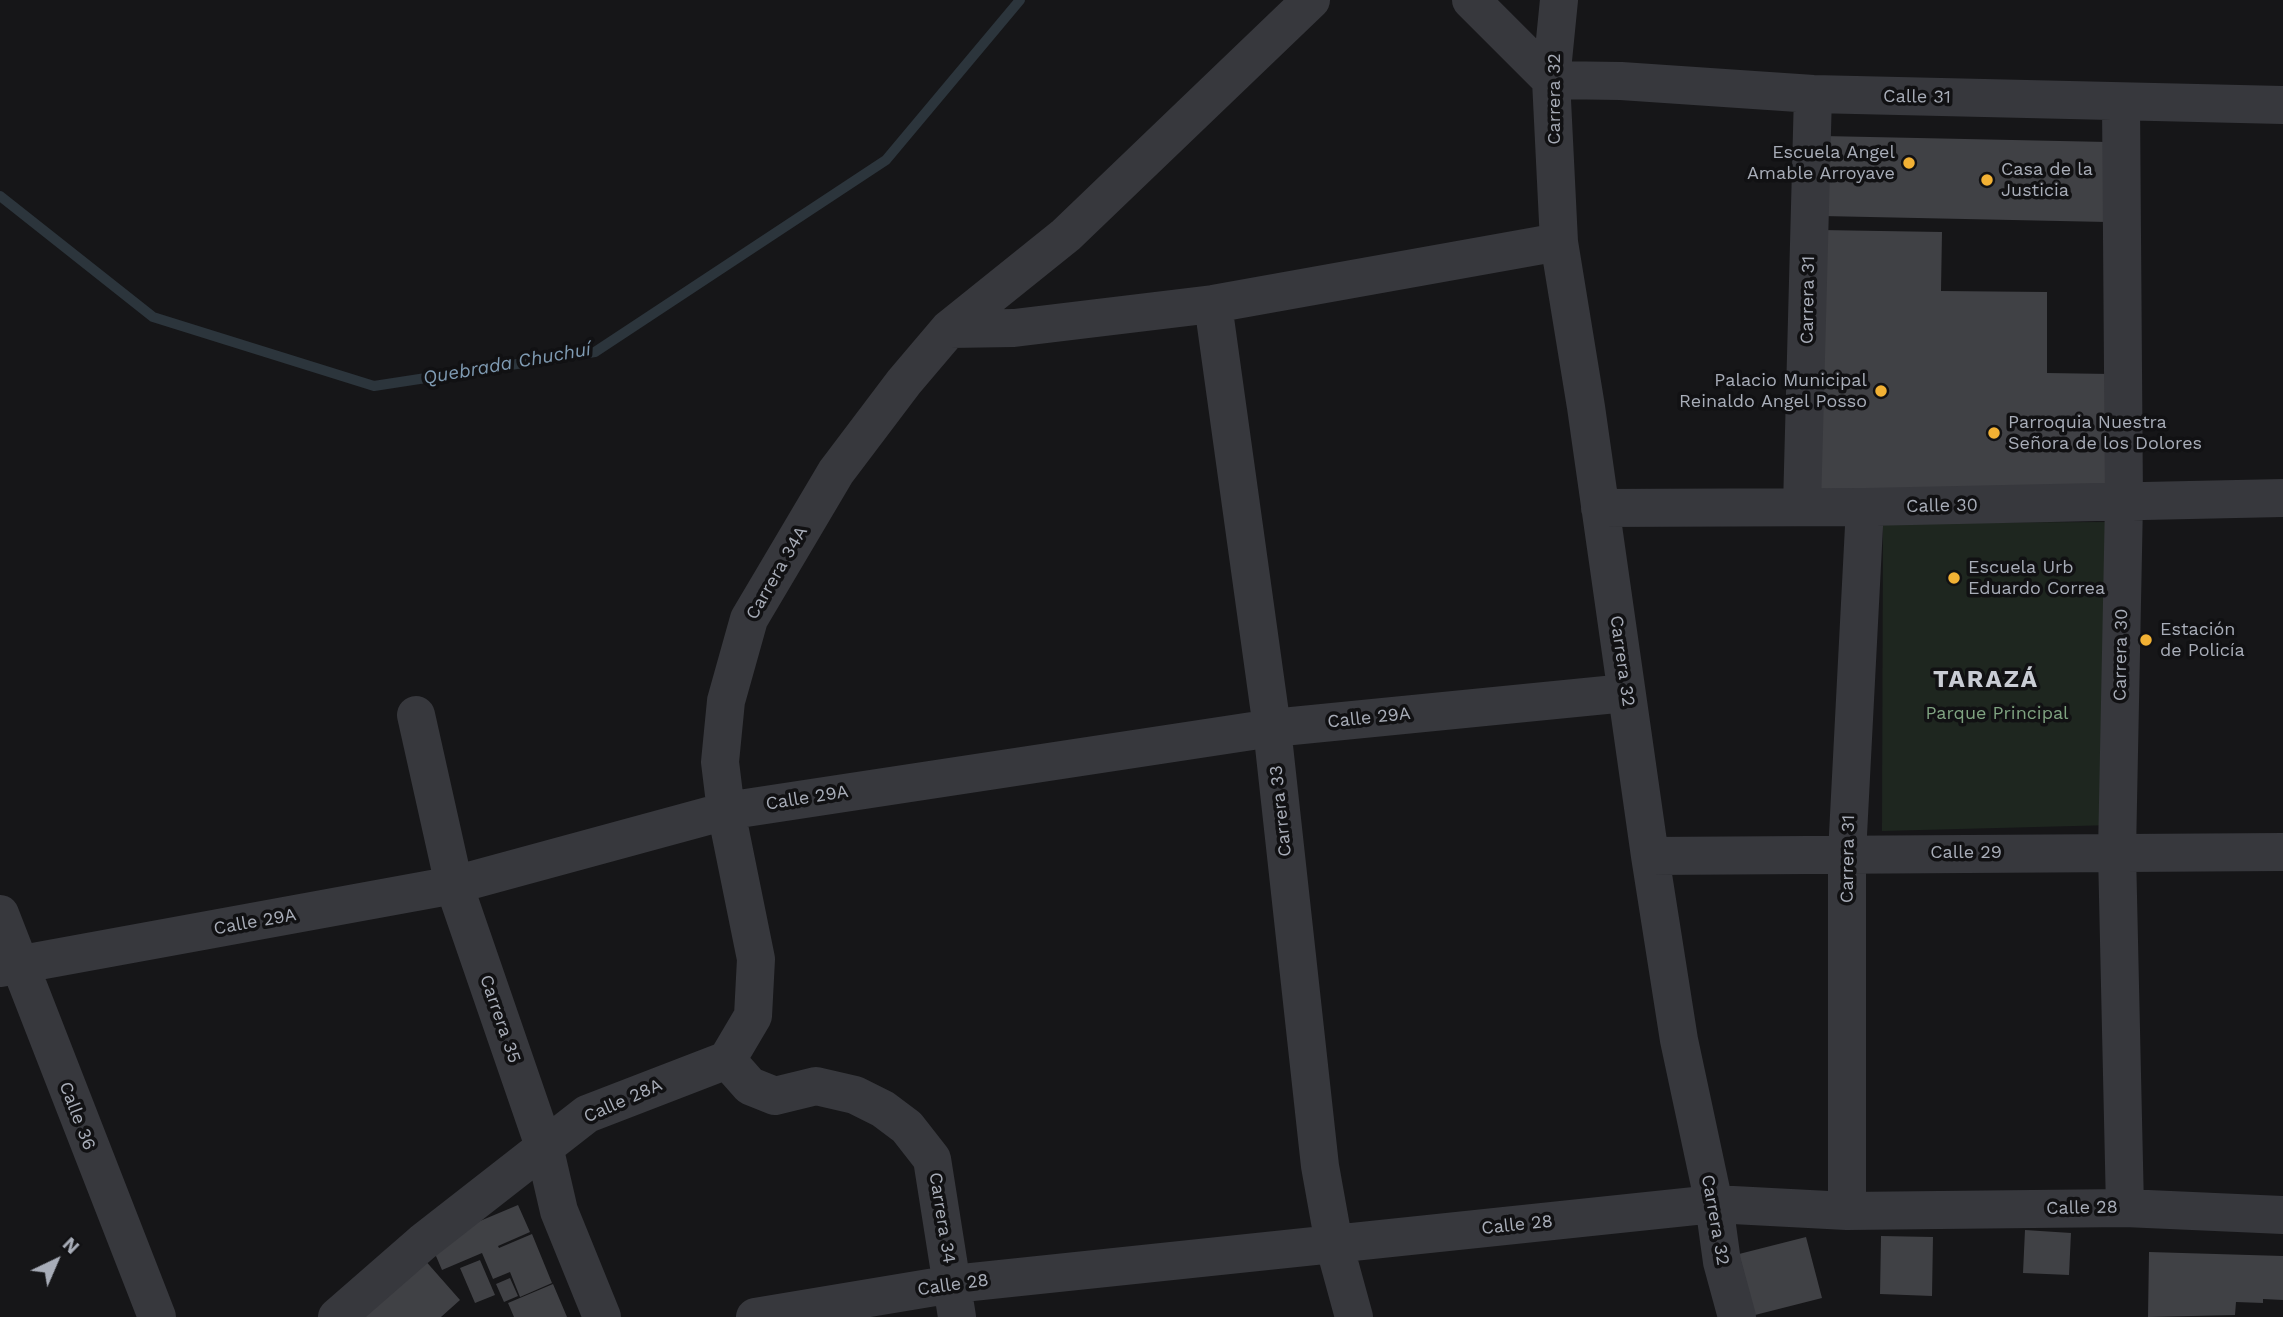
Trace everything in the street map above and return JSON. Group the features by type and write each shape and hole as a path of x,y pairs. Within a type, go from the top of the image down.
{"street":[{"name":"Carrera 34A","path":"727,1060 754,1016 756,959 726,811 720,762 726,701 749,619 836,472 948,329 1066,235 1311,0"},
{"path":"1471,0 1551,80"},
{"name":"Carrera 32","path":"1559,0 1551,80 1559,242 1587,407 1626,693 1679,1040 1714,1204 1722,1262 1737,1317"},
{"name":"Calle 31","path":"1551,80 1621,81 1813,94 2283,105"},
{"name":"Carrera 31","path":"1802,506 1813,94"},
{"name":"Carrera 30","path":"2121,102 2124,502 2117,852 2125,1208"},
{"path":"948,329 1014,328 1213,304 1559,242"},
{"name":"Carrera 33","path":"1213,304 1272,728 1320,1166 1334,1244 1354,1317"},
{"name":"Calle 30","path":"1600,508 1865,508 2283,498"},
{"name":"Carrera 31","path":"1847,1212 1847,854 1865,508"},
{"name":"Calle 29A","path":"9,966 454,886 726,811 1272,728 1626,693"},
{"name":"Carrera 35","path":"416,715 454,886 544,1146 559,1211 602,1317"},
{"name":"Calle 29","path":"1650,856 2283,852"},
{"name":"Calle 36","path":"0,914 9,966 157,1317"},
{"name":"Carrera 34","path":"727,1060 750,1086 775,1097 816,1086 855,1096 883,1109 908,1127 932,1159 955,1300"},
{"name":"Calle 28A","path":"337,1317 423,1242 587,1114 727,1060"},
{"name":"Calle 28","path":"755,1317 955,1300 1334,1244 1714,1204 1847,1212 2125,1208 2283,1215"}],"green space":[{"name":"Parque Principal","path":"2105,522 2113,825 1882,831 1883,523"}],"building":[{"path":"1823,136 2108,142 2107,222 1822,216"},
{"path":"1821,230 1942,232 1941,291 2047,292 2047,373 2111,374 2110,495 1820,491"},
{"path":"518,1205 530,1232 498,1246 499,1248 532,1234 552,1283 520,1297 510,1272 493,1279 482,1253 442,1270 430,1242"},
{"path":"2025,1230 2071,1233 2069,1275 2023,1273"},
{"path":"1881,1236 1933,1237 1932,1296 1880,1294"},
{"path":"1806,1237 1822,1298 1755,1315 1739,1254"},
{"path":"2149,1252 2283,1256 2283,1300 2263,1299 2263,1303 2236,1302 2235,1315 2148,1317"},
{"path":"423,1258 460,1300 441,1317 357,1317"},
{"path":"480,1260 495,1295 475,1303 460,1268"},
{"path":"510,1278 518,1296 504,1302 496,1284"},
{"path":"553,1284 567,1317 514,1317 508,1303"}],"waterway":[{"name":"Quebrada Chuchuí","path":"0,196 153,317 374,386 595,352 886,160 1020,0"}],"place":[{"name":"Escuela Angel Amable Arroyave","path":"1909,163"},
{"name":"Casa de la Justicia","path":"1987,180"},
{"name":"Palacio Municipal Reinaldo Angel Posso","path":"1881,391"},
{"name":"Parroquia Nuestra Señora de los Dolores","path":"1994,433"},
{"name":"Escuela Urb Eduardo Correa","path":"1954,578"},
{"name":"Estación de Policía","path":"2146,640"}],"district":[{"name":"TARAZÁ","path":"1986,680"}]}
